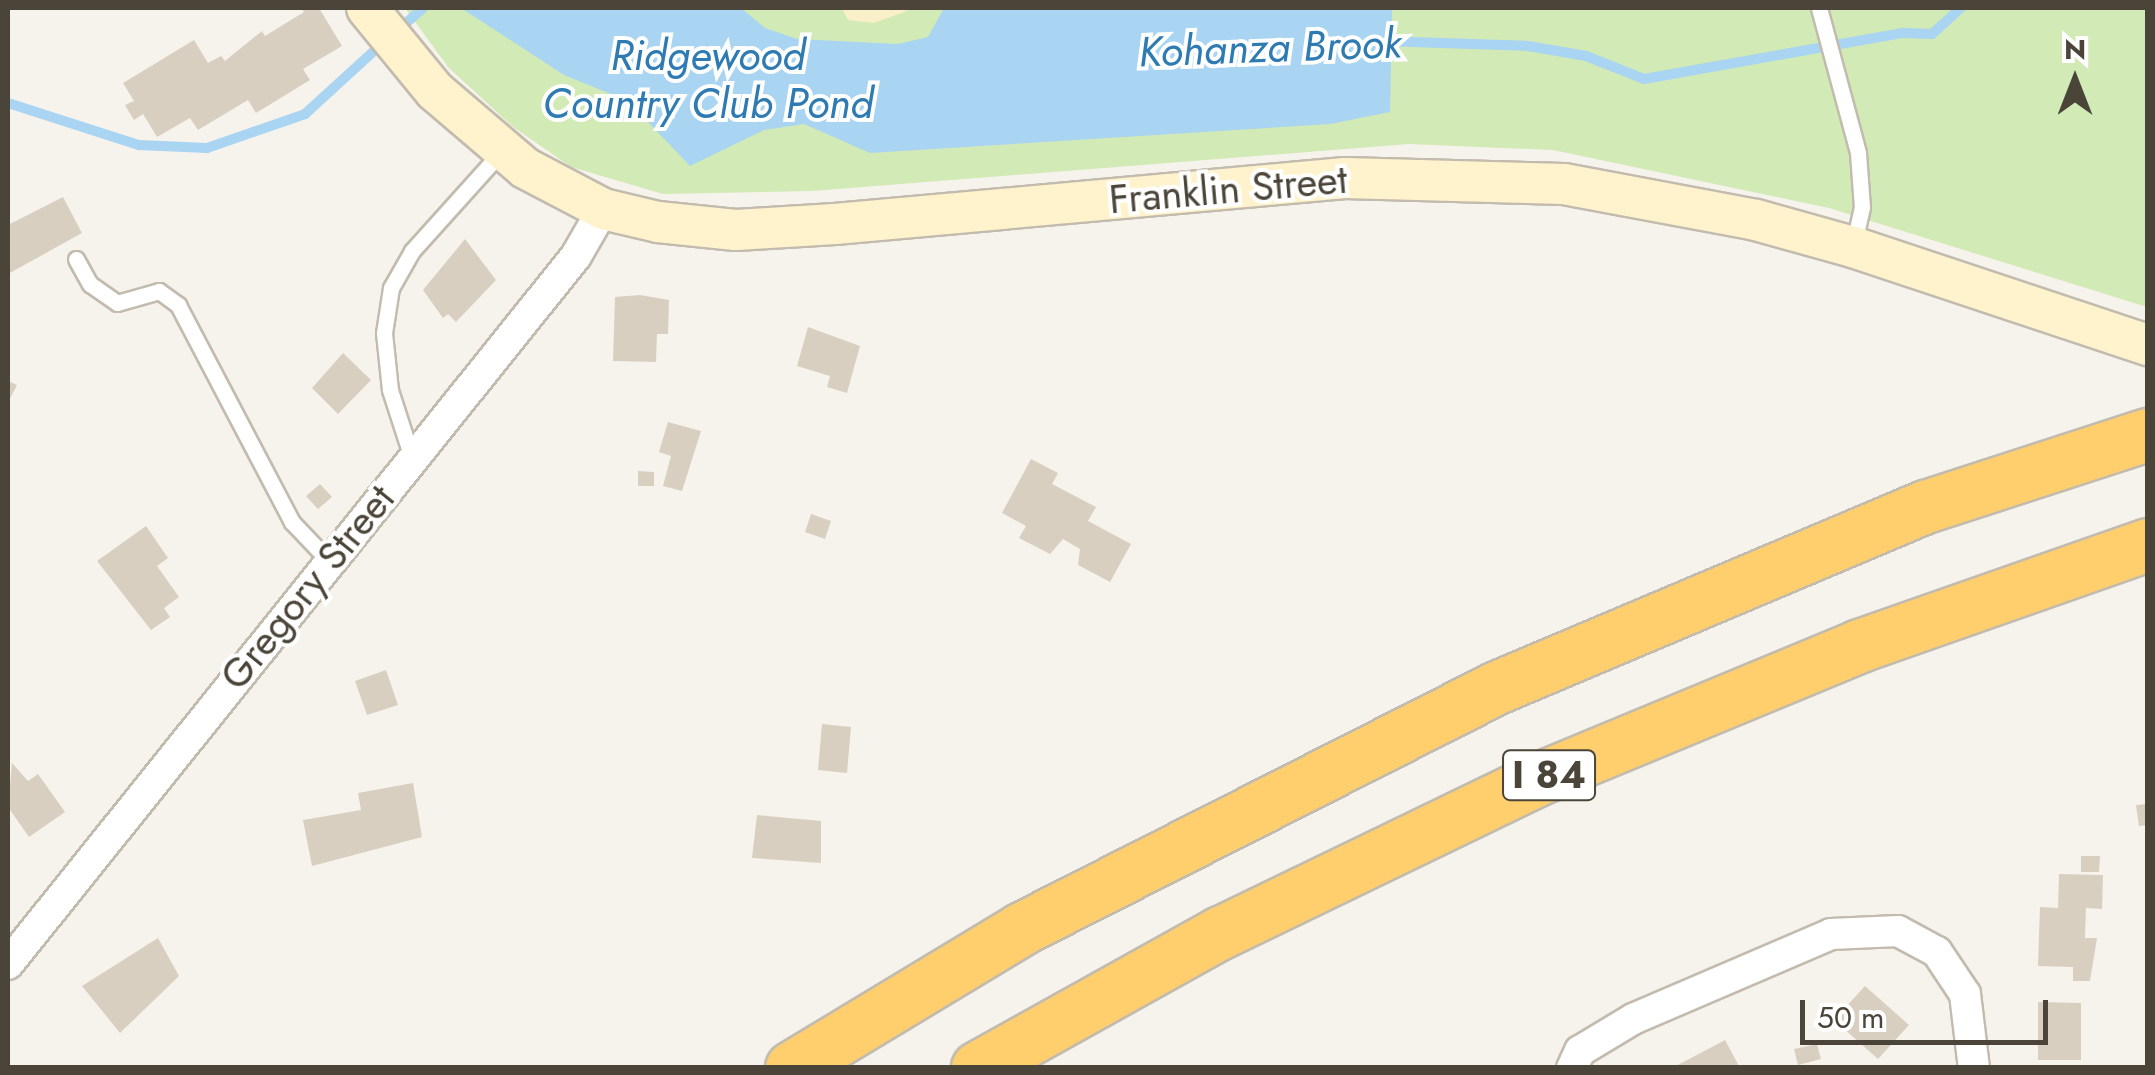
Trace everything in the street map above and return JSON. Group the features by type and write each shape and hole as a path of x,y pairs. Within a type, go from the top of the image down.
{"highway":[{"name":"I 84","path":"792,1068 1022,928 1334,766 1496,688 1926,507 2148,435"},
{"name":"I 84","path":"978,1068 1221,934 1555,772 1860,646 2148,545"}],"main road":[{"name":"Franklin Street","path":"383,30 502,150 558,188 603,209 736,230 1268,184 1444,178 1564,184 1738,217 1853,247 2148,345"}],"street":[{"name":"Gregory Street","path":"8,964 576,256 603,209"},
{"path":"1572,1068 1580,1050 1633,1019 1831,934 1898,931 1937,952 1966,994 1974,1068"}],"lane":[{"path":"1819,8 1863,190 1853,247"},
{"path":"412,458 387,366 391,288 412,250 502,150"},
{"path":"76,259 90,284 117,302 159,291 178,305 292,522 328,561"}],"green space":[{"path":"405,8 2147,8 2147,307 1829,208 1553,150 1409,144 812,191 663,194 571,167 512,126 448,67"}],"sand":[{"path":"842,8 915,8 874,23 848,20"}],"water":[{"name":"Ridgewood Country Club Pond","path":"461,8 741,8 765,28 797,39 898,44 928,37 944,8 1387,8 1392,10 1390,112 1330,124 870,153 804,124 764,130 690,166 628,101 564,75"}],"building":[{"path":"301,8 319,8 342,46 303,69 310,80 256,113 248,100 198,130 190,118 157,137 143,114 134,120 125,105 134,101 123,83 194,40 208,63 221,56 225,61 262,31 265,36 304,12"},
{"path":"63,197 82,233 8,274 8,225"},
{"path":"465,239 496,280 456,322 448,314 443,318 423,290"},
{"path":"640,295 669,300 668,334 657,334 656,362 613,361 615,297"},
{"path":"808,327 860,346 847,393 827,387 830,376 797,366"},
{"path":"343,353 371,380 338,414 312,388"},
{"path":"8,381 17,385 8,402"},
{"path":"668,422 701,431 682,491 663,486 671,456 659,452"},
{"path":"1031,459 1058,473 1052,484 1096,507 1088,521 1131,544 1110,582 1078,565 1080,549 1063,539 1050,554 1019,538 1026,526 1002,513"},
{"path":"638,471 654,472 654,486 638,486"},
{"path":"320,484 332,497 318,509 306,496"},
{"path":"811,514 831,521 825,539 805,532"},
{"path":"146,526 168,558 157,566 179,597 164,608 170,617 151,630 97,561"},
{"path":"386,670 398,705 367,715 355,681"},
{"path":"822,724 851,727 847,773 818,770"},
{"path":"12,763 28,781 38,774 65,812 29,837 8,807"},
{"path":"413,783 422,837 312,866 303,820 361,810 358,793"},
{"path":"2148,804 2148,825 2139,826 2136,805"},
{"path":"757,815 821,821 821,863 752,858"},
{"path":"2081,856 2100,856 2099,872 2081,872"},
{"path":"2059,874 2103,875 2102,909 2086,908 2085,938 2097,938 2090,981 2073,981 2073,967 2038,966 2040,907 2058,908"},
{"path":"158,938 179,976 120,1033 82,986"},
{"path":"1865,986 1909,1025 1878,1059 1834,1020"},
{"path":"2038,1002 2081,1003 2081,1060 2038,1060"},
{"path":"1725,1040 1740,1068 1672,1068"},
{"path":"1817,1044 1821,1059 1798,1065 1794,1049"}],"waterway":[{"name":"Kohanza Brook","path":"398,30 423,8"},
{"name":"Kohanza Brook","path":"1380,41 1528,46 1586,56 1644,79 1903,33 1932,34 1961,8"},
{"name":"Kohanza Brook","path":"8,103 139,145 207,148 305,114 385,41"}]}
